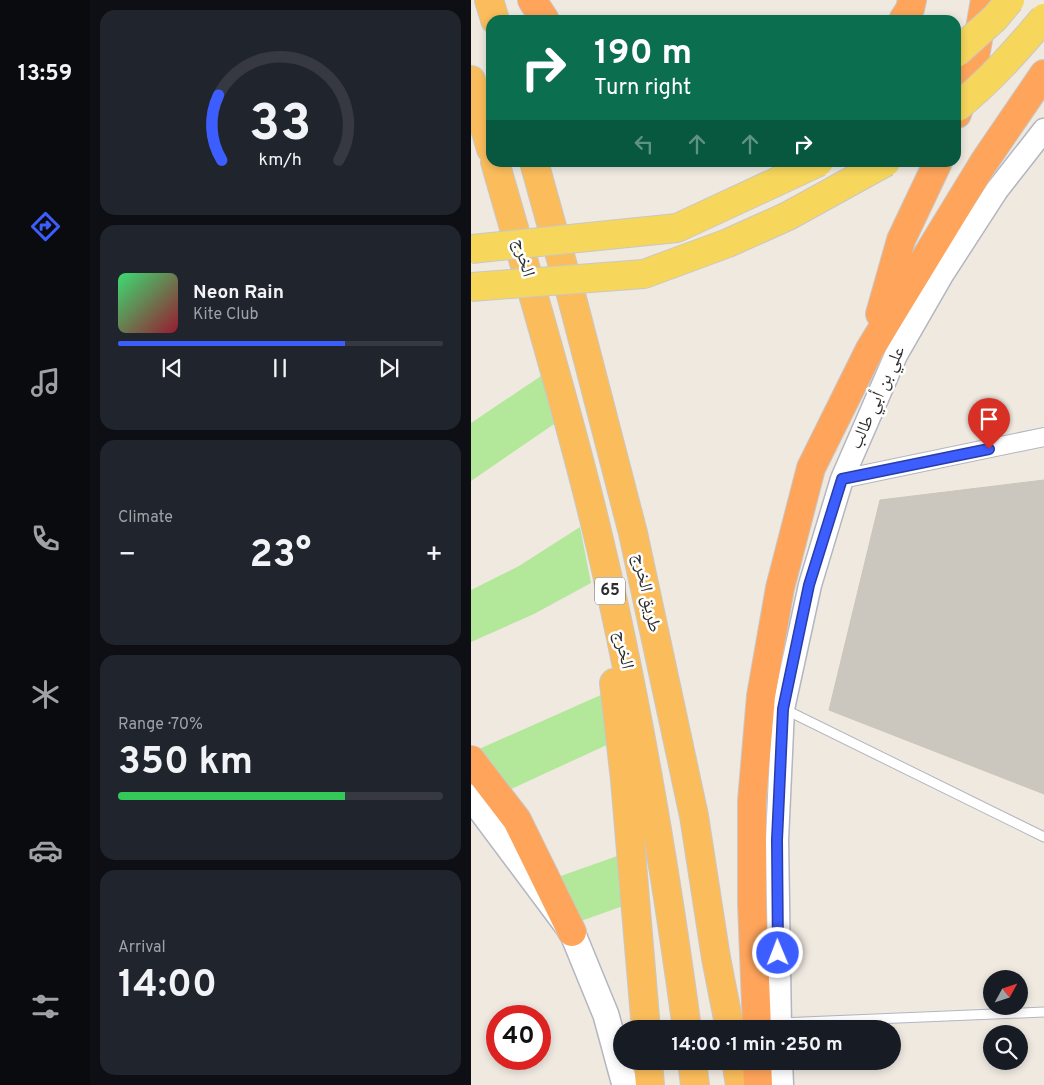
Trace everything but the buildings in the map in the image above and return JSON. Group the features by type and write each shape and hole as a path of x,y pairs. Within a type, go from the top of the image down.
{"highway":[{"path":"489,0 494,15"},
{"path":"532,0 542,15"},
{"path":"961,103 973,68 985,0"},
{"path":"771,1020 752,904 752,801 761,696 780,588 811,468 870,349 984,162 1044,74"},
{"path":"471,80 486,132"},
{"name":"الخرج","path":"496,167 539,315 594,520 642,736 686,1020"},
{"name":"طريق الخرج","path":"535,167 573,302 633,533 694,816 716,958 728,1020"},
{"path":"870,349 901,240 936,167"},
{"path":"594,520 625,780 645,1020"},
{"path":"471,760 517,820 572,932"},
{"path":"649,1070 650,1085"},
{"path":"693,1070 695,1085"},
{"path":"738,1070 740,1085"},
{"path":"757,1070 758,1085"}],"main road":[{"path":"961,49 995,18 1010,0"},
{"path":"961,104 1019,48 1044,18"},
{"path":"471,249 677,228 808,167"},
{"path":"471,286 644,274 728,242 788,216 876,167"},
{"path":"471,797 572,932 606,1015 625,1085"}],"street":[{"name":"علي بن أبي طالب","path":"772,1020 783,709 809,585 842,479 896,355 942,275 997,190 1044,130"},
{"path":"842,479 1044,437"},
{"path":"781,1070 782,1085"}],"lane":[{"path":"783,709 1044,837"},
{"path":"899,1020 1044,1012"}],"green space":[{"path":"544,374 557,422 471,481 471,423"},
{"path":"580,527 591,583 534,614 471,642 471,590 519,566"},
{"path":"603,694 609,744 509,790 479,749"},
{"path":"620,855 623,906 581,921 558,877"}],"route":[{"path":"778,953 777,840 783,709 809,585 842,479 989,449"}]}
